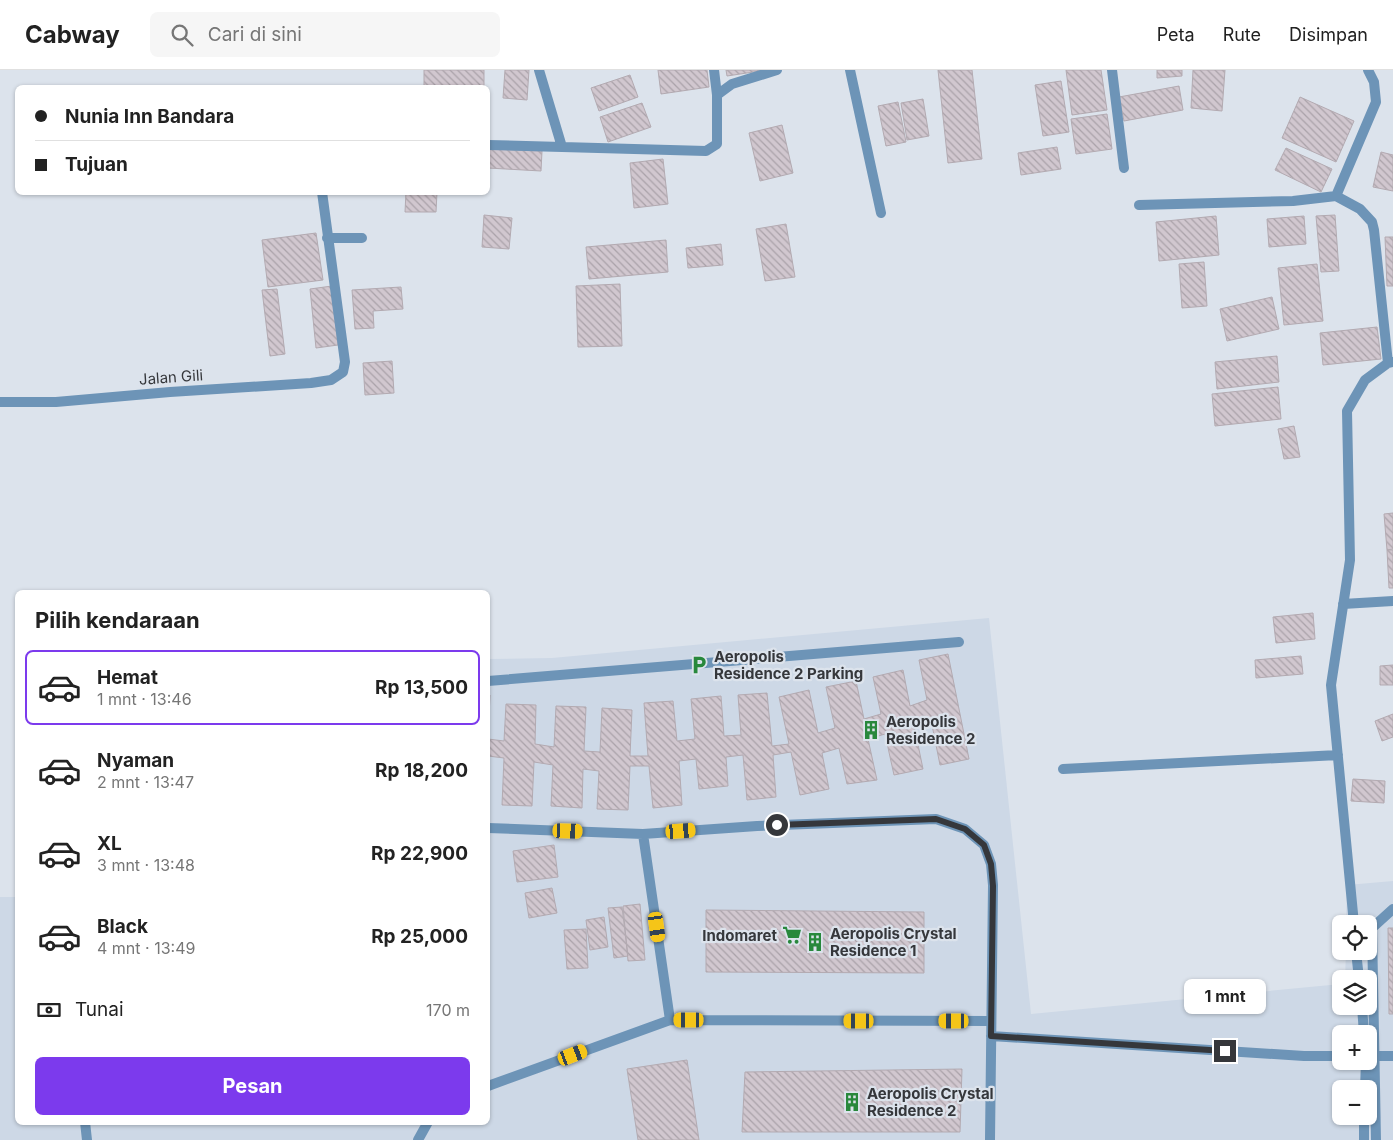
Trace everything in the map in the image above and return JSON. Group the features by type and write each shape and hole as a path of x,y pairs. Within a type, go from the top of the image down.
{"street":[{"path":"539,70 562,147"},
{"path":"490,145 706,151 717,144 717,95 714,70"},
{"path":"717,95 732,84 776,70"},
{"path":"850,70 881,213"},
{"path":"1112,70 1124,168"},
{"path":"1336,196 1376,102 1374,82 1368,70"},
{"path":"322,195 327,238 362,238"},
{"path":"1139,205 1292,201 1336,196 1360,209 1372,222 1391,362 1364,380 1347,411 1350,560 1331,685 1353,915"},
{"name":"Jalan Gili","path":"0,402 56,402 331,380 343,372 345,362 327,238"},
{"path":"1343,604 1393,601"},
{"path":"490,681 959,642"},
{"path":"1062,769 1338,755"},
{"path":"490,828 643,834 757,826 936,819 965,829 984,845 991,864 993,886 990,1140"},
{"path":"643,834 670,1020"},
{"path":"1372,1025 1372,928 1393,909"},
{"path":"490,1085 670,1020 991,1021"},
{"path":"991,1036 1304,1056 1332,1056"},
{"path":"1377,1055 1393,1056"},
{"path":"1373,1070 1376,1140"},
{"path":"86,1125 88,1140"},
{"path":"418,1140 426,1125"},
{"path":"1364,1125 1364,1140"}],"shaded area":[{"path":"989,618 1031,1014 1332,985 1332,1015 1377,1015 1377,970 1345,970 1346,960 1377,960 1377,915 1346,915 1347,885 1393,881 1393,1140 0,1140 0,897 15,897 15,1125 490,1125 490,659 552,658"}],"building":[{"path":"424,70 484,70 484,85 424,85"},
{"path":"505,70 529,70 527,100 503,98"},
{"path":"658,70 707,70 709,87 661,94"},
{"path":"726,70 760,70 760,71 727,76"},
{"path":"938,70 972,70 982,159 948,163"},
{"path":"1066,70 1101,70 1107,110 1072,115"},
{"path":"1157,70 1182,70 1182,76 1157,78"},
{"path":"1193,70 1225,70 1222,111 1191,108"},
{"path":"630,75 638,97 599,111 591,88"},
{"path":"1061,81 1069,132 1043,136 1035,85"},
{"path":"1179,86 1183,110 1124,121 1119,97"},
{"path":"1300,97 1354,121 1336,162 1282,138"},
{"path":"923,99 929,136 907,140 901,103"},
{"path":"898,102 906,142 886,146 878,106"},
{"path":"642,103 651,127 608,142 600,117"},
{"path":"1107,114 1112,149 1076,154 1071,119"},
{"path":"782,125 793,173 760,181 749,133"},
{"path":"1057,147 1061,169 1021,175 1018,153"},
{"path":"1286,148 1332,169 1321,192 1275,170"},
{"path":"490,149 542,151 541,171 490,168"},
{"path":"1381,152 1393,155 1393,191 1373,187"},
{"path":"663,159 668,204 634,208 630,163"},
{"path":"406,195 437,195 436,212 405,212"},
{"path":"484,215 512,218 509,249 482,247"},
{"path":"1335,215 1339,271 1321,272 1316,216"},
{"path":"1216,216 1219,255 1159,261 1156,222"},
{"path":"1304,216 1306,244 1269,247 1267,219"},
{"path":"786,224 795,277 765,281 756,229"},
{"path":"316,233 323,280 268,287 262,240"},
{"path":"1385,237 1393,237 1393,286 1387,286"},
{"path":"666,240 668,272 589,279 586,247"},
{"path":"721,244 723,265 688,268 686,248"},
{"path":"1204,262 1207,306 1182,308 1179,264"},
{"path":"1317,264 1323,321 1284,325 1278,268"},
{"path":"620,284 622,346 578,347 576,286"},
{"path":"332,286 338,345 316,348 310,289"},
{"path":"401,287 403,309 373,311 374,328 355,329 352,290"},
{"path":"277,289 285,354 270,356 262,290"},
{"path":"1272,297 1279,329 1227,341 1220,309"},
{"path":"1377,327 1381,359 1323,365 1320,333"},
{"path":"1277,356 1279,382 1217,389 1215,362"},
{"path":"392,361 394,393 365,395 363,363"},
{"path":"1278,387 1281,419 1215,426 1212,394"},
{"path":"1294,426 1300,457 1284,459 1278,429"},
{"path":"1393,513 1393,549 1387,550 1384,514"},
{"path":"1387,550 1393,550 1393,588 1389,588"},
{"path":"1313,613 1315,639 1276,643 1273,617"},
{"name":"Aeropolis Residence 2","path":"948,654 969,759 940,765 931,720 914,725 923,769 894,775 885,734 868,739 877,780 847,784 839,748 822,753 829,789 800,795 791,752 773,755 776,797 747,800 743,755 726,757 728,786 699,789 696,759 679,761 682,805 653,808 649,766 630,766 628,810 597,809 599,771 583,769 582,808 551,806 553,765 534,762 532,806 502,805 504,758 490,756 490,739 504,741 506,704 536,705 535,744 554,747 556,706 586,707 584,751 600,752 602,708 632,710 630,756 648,756 644,703 673,701 677,741 695,739 691,699 721,696 724,736 741,735 738,695 767,693 772,746 789,744 779,697 809,690 818,733 835,728 826,687 856,681 864,719 881,714 873,677 903,670 910,706 927,700 919,660"},
{"path":"1301,656 1303,674 1256,678 1255,660"},
{"path":"1393,665 1393,685 1380,685 1380,666"},
{"path":"1393,714 1393,737 1382,741 1375,721"},
{"path":"1353,779 1385,781 1384,803 1351,801"},
{"path":"554,845 558,877 517,882 513,851"},
{"path":"552,888 557,913 529,918 525,893"},
{"path":"640,904 645,960 628,961 623,906"},
{"path":"622,907 628,956 614,958 608,908"},
{"name":"Aeropolis Crystal Residence 1","path":"706,910 924,912 924,973 706,972"},
{"path":"604,917 608,947 590,950 586,920"},
{"path":"1388,928 1393,928 1393,1014 1389,1014"},
{"path":"586,929 588,968 567,969 564,930"},
{"path":"687,1060 699,1140 638,1140 627,1069"},
{"name":"Aeropolis Crystal Residence 2","path":"962,1069 960,1132 742,1132 745,1072"}],"place":[{"name":"Aeropolis Residence 2 Parking","path":"699,665"},
{"name":"Aeropolis Residence 2","path":"871,730"},
{"name":"Indomaret","path":"792,935"},
{"name":"Aeropolis Crystal Residence 1","path":"815,942"},
{"name":"Aeropolis Crystal Residence 2","path":"852,1102"}],"route":[{"path":"777,825 936,819 965,829 974,835 984,845 991,864 993,886 991,1036 1225,1051"}]}
